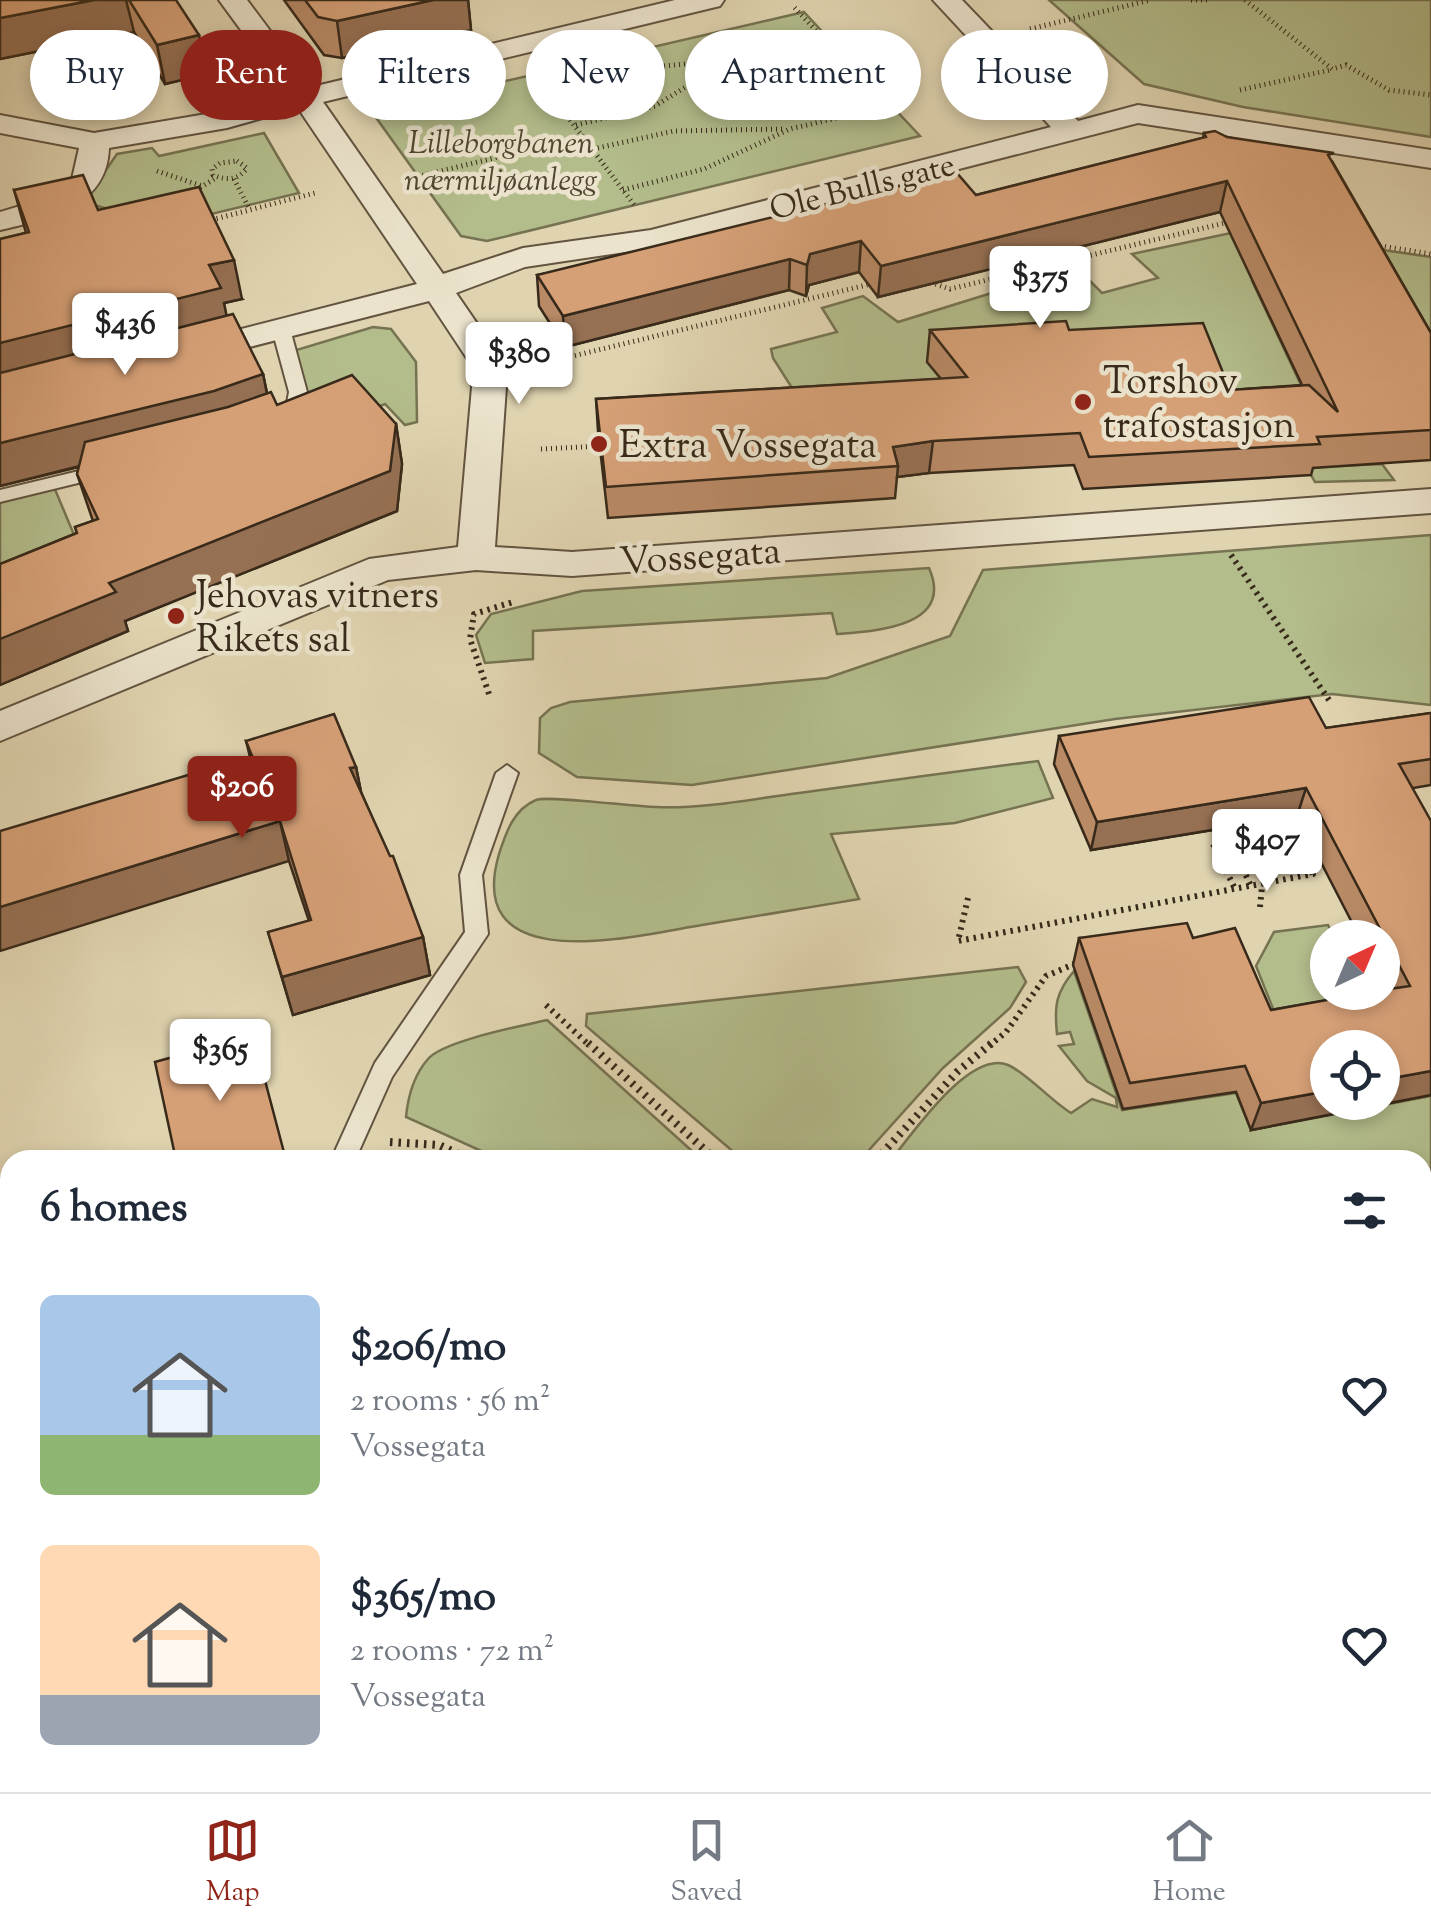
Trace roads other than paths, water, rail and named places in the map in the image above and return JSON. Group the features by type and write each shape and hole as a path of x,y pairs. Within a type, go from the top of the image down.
{"street":[{"path":"233,0 255,30"},
{"path":"322,108 464,57 710,0"},
{"path":"947,0 1072,132 1143,135 1431,179"},
{"name":"Ole Bulls gate","path":"168,358 437,289 511,289 645,225 1072,132 1138,114 1431,159"},
{"path":"0,124 94,142 222,120"},
{"path":"321,120 477,344 488,374 476,558"},
{"path":"0,221 34,213 75,192 91,173 94,142"},
{"name":"Vossegata","path":"0,728 382,568 476,558 572,564 1431,501"}],"lane":[{"path":"262,428 294,416 298,392 281,329"},
{"path":"0,496 124,466"},
{"path":"346,1150 397,1046 477,934 471,874 507,773"}],"place":[{"name":"Torshov trafostasjon","path":"1083,402"},
{"name":"Extra Vossegata","path":"599,444"},
{"name":"Jehovas vitners Rikets sal","path":"176,616"}],"park label":[{"name":"Lilleborgbanen nærmiljøanlegg","path":"501,160"}]}
